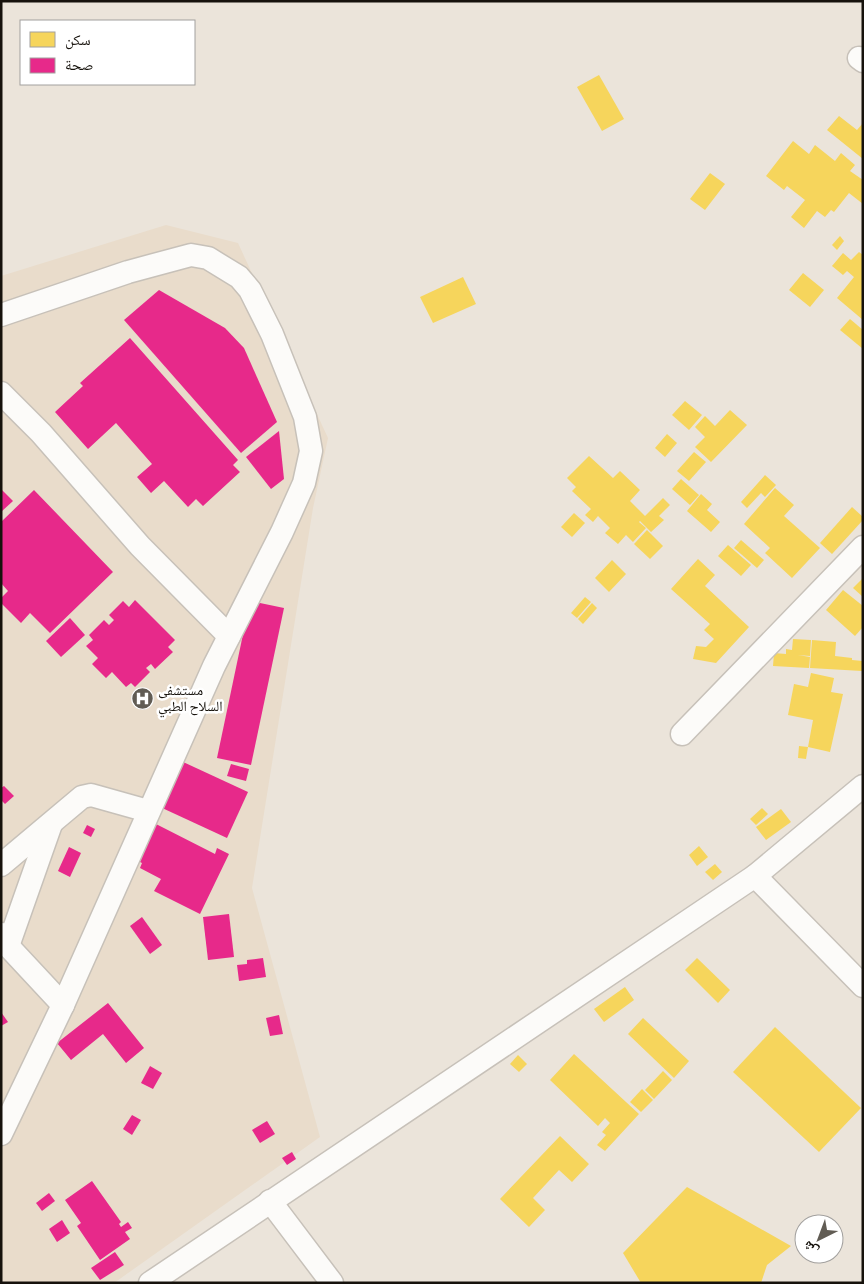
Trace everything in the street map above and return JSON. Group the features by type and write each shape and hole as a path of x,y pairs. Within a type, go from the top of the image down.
{"street":[{"path":"1,315 128,272 191,255 208,258 225,266 239,276 250,290 272,334 305,417 311,451 304,483 286,524 214,666 63,1005 1,1134"},
{"path":"1,393 41,433 140,546 229,636"},
{"path":"682,734 863,547"},
{"path":"150,1283 755,876 863,786"},
{"path":"1,865 82,797 91,795 148,811"},
{"path":"51,824 5,940 63,1005"},
{"path":"755,876 863,986"},
{"path":"270,1201 332,1283"}],"shaded area":[{"name":"مستشفى السلاح الطبي","path":"166,225 238,243 328,438 313,508 252,888 320,1137 114,1283 1,1283 1,276"}],"building: سكن":[{"path":"599,75 624,119 602,131 577,87"},
{"path":"839,116 857,130 863,123 863,159 827,130"},
{"path":"793,141 809,154 815,145 835,161 841,153 855,165 850,171 863,180 863,204 849,193 834,212 831,210 825,217 817,211 804,228 791,217 805,200 787,186 784,190 766,176"},
{"path":"710,173 725,184 705,210 690,199"},
{"path":"840,236 844,241 837,250 832,245"},
{"path":"859,252 863,255 863,320 837,298 854,277 847,271 843,275 832,266 843,253 851,260"},
{"path":"803,273 824,290 810,307 789,290"},
{"path":"463,277 476,304 433,323 420,297"},
{"path":"850,319 863,330 863,349 840,330"},
{"path":"685,401 702,415 689,430 672,415"},
{"path":"730,410 747,425 711,462 695,447 705,437 695,427 705,416 715,426"},
{"path":"667,434 677,443 665,457 655,448"},
{"path":"694,452 706,462 689,481 677,471"},
{"path":"589,456 613,478 620,471 640,490 630,501 645,516 663,498 670,505 659,516 664,520 651,532 640,521 646,528 633,542 626,535 618,544 605,533 610,528 598,516 593,522 585,515 591,509 572,491 576,487 567,478"},
{"path":"765,475 776,485 765,497 761,493 747,508 741,502"},
{"path":"681,479 699,495 690,505 672,489"},
{"path":"775,488 794,505 784,516 820,548 792,578 765,553 770,548 744,524"},
{"path":"701,494 712,504 707,510 720,522 711,532 687,511"},
{"path":"852,507 863,517 863,520 832,554 820,543"},
{"path":"574,513 585,523 572,537 561,527"},
{"path":"647,530 663,546 650,559 634,544"},
{"path":"741,540 764,560 757,568 734,548"},
{"path":"728,545 751,565 741,576 718,556"},
{"path":"698,559 715,575 705,586 749,627 716,663 693,659 696,646 706,647 714,639 704,630 710,624 671,589"},
{"path":"612,560 626,574 609,592 595,578"},
{"path":"863,578 863,597 853,588"},
{"path":"843,590 863,606 863,627 855,636 826,610"},
{"path":"585,597 591,602 577,618 571,613"},
{"path":"592,603 597,608 583,624 578,619"},
{"path":"793,639 811,640 810,656 798,655 810,657 809,668 773,666 774,653 786,654 786,649 792,650"},
{"path":"812,640 836,642 835,656 863,661 862,671 810,668"},
{"path":"811,673 834,678 831,692 843,694 830,752 808,747 813,720 788,715 794,684 808,687"},
{"path":"799,746 808,747 806,759 798,758"},
{"path":"762,808 768,814 756,825 750,819"},
{"path":"781,809 791,822 766,840 756,827"},
{"path":"699,846 708,857 697,866 689,855"},
{"path":"715,864 722,872 713,880 705,872"},
{"path":"697,958 730,990 718,1003 685,970"},
{"path":"625,987 634,1000 604,1022 594,1009"},
{"path":"643,1018 689,1061 674,1078 628,1034"},
{"path":"775,1027 861,1108 819,1152 733,1072"},
{"path":"574,1054 639,1114 605,1151 597,1145 606,1135 602,1132 610,1123 605,1118 598,1126 550,1080"},
{"path":"518,1055 527,1064 519,1072 510,1064"},
{"path":"663,1071 672,1080 654,1099 645,1090"},
{"path":"642,1089 653,1100 641,1112 630,1102"},
{"path":"560,1136 589,1164 572,1182 559,1170 533,1198 545,1210 529,1227 500,1199"},
{"path":"687,1187 791,1246 767,1265 761,1283 641,1283 623,1253"}],"building: صحة":[{"path":"159,290 225,328 244,348 277,422 241,453 124,320"},
{"path":"130,338 238,460 233,465 240,472 203,506 196,499 188,507 164,481 151,493 137,477 152,464 116,423 88,449 55,412 83,386 80,383"},
{"path":"279,431 284,479 271,489 246,457"},
{"path":"1,489 13,501 1,512"},
{"path":"34,490 113,572 50,633 30,613 21,623 1,603 1,598 8,591 1,583 1,522"},
{"path":"135,600 175,640 168,647 173,652 155,669 151,664 146,668 150,672 135,687 131,683 126,687 112,672 106,678 92,664 98,658 86,646 93,640 89,635 104,620 109,625 114,620 109,615 123,601 129,607"},
{"path":"250,601 284,608 251,765 217,758"},
{"path":"70,618 85,635 61,657 46,641"},
{"path":"181,761 248,792 227,838 160,807"},
{"path":"231,764 249,769 246,781 227,776"},
{"path":"4,786 14,796 5,804 1,800 1,788"},
{"path":"156,824 215,854 217,848 229,854 200,914 154,891 161,879 140,868 142,863 138,861"},
{"path":"87,825 95,829 91,837 83,833"},
{"path":"69,847 81,853 70,877 58,871"},
{"path":"229,914 234,957 208,960 203,917"},
{"path":"142,917 162,945 150,954 130,926"},
{"path":"263,958 266,977 239,981 237,965 247,964 247,960"},
{"path":"108,1003 144,1048 126,1063 103,1034 71,1060 57,1043"},
{"path":"1,1012 8,1022 1,1026"},
{"path":"279,1015 283,1034 270,1036 266,1018"},
{"path":"150,1066 162,1073 153,1089 141,1083"},
{"path":"132,1115 141,1120 132,1135 123,1129"},
{"path":"267,1121 275,1134 260,1143 252,1130"},
{"path":"292,1152 296,1159 287,1165 282,1158"},
{"path":"92,1181 121,1222 119,1224 121,1227 128,1222 132,1228 125,1232 130,1239 100,1260 77,1226 81,1223 65,1200"},
{"path":"49,1193 55,1201 42,1211 36,1203"},
{"path":"62,1220 70,1233 57,1242 49,1229"},
{"path":"115,1252 124,1265 100,1280 91,1268"}],"place":[{"name":"مستشفى السلاح الطبي","path":"142,698"}]}
